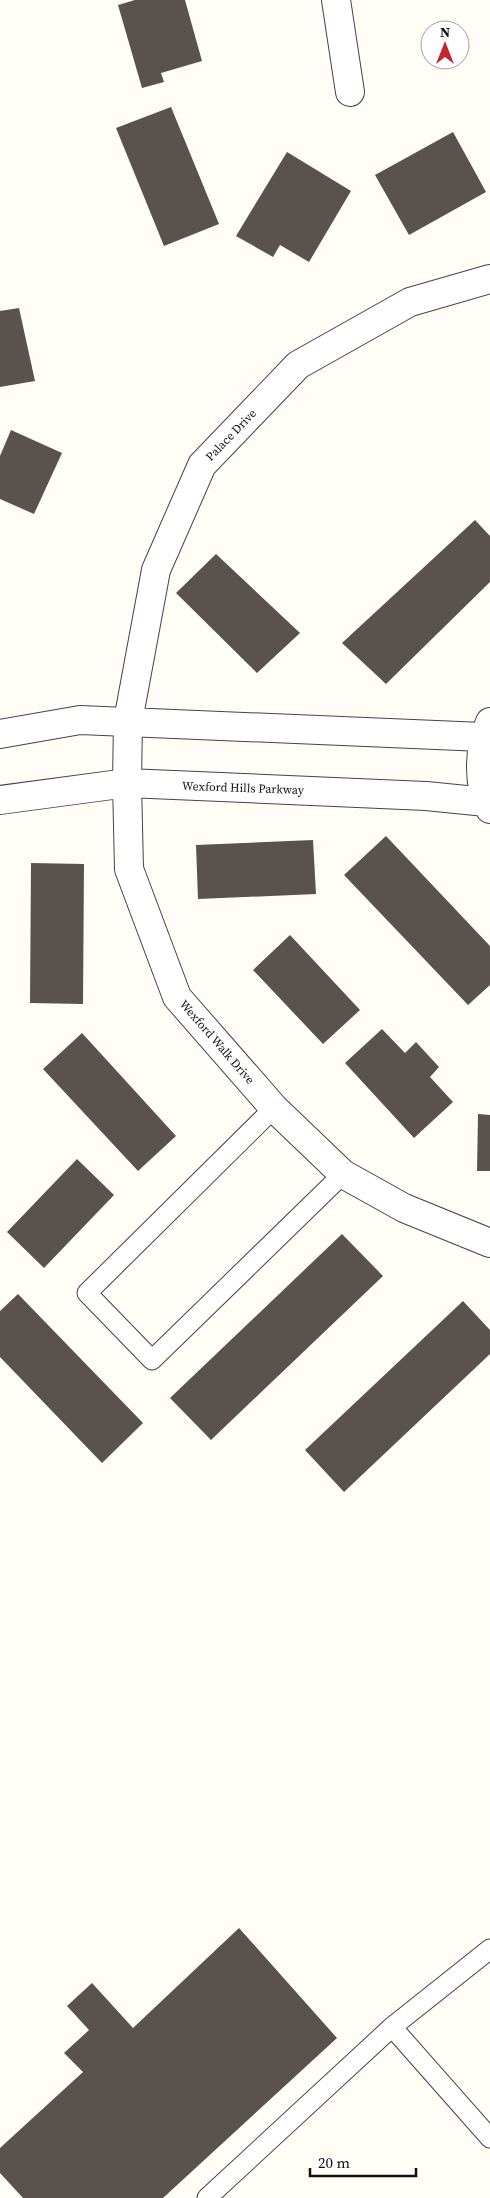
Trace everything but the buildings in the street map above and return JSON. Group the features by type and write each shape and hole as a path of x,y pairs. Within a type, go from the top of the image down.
{"street":[{"path":"336,0 350,92"},
{"name":"Palace Drive","path":"128,721 156,570 202,465 298,365 410,302 490,279"},
{"name":"Wexford Hills Parkway","path":"0,734 80,720 487,730 481,770 488,805 426,796 127,783 0,800"},
{"name":"Wexford Walk Drive","path":"128,721 129,869 177,997 274,1108 343,1174 404,1208 490,1243"}],"lane":[{"path":"274,1108 87,1293 152,1360 343,1174"},
{"path":"207,2198 392,2028 490,1949"},
{"path":"392,2028 490,2138"}]}
